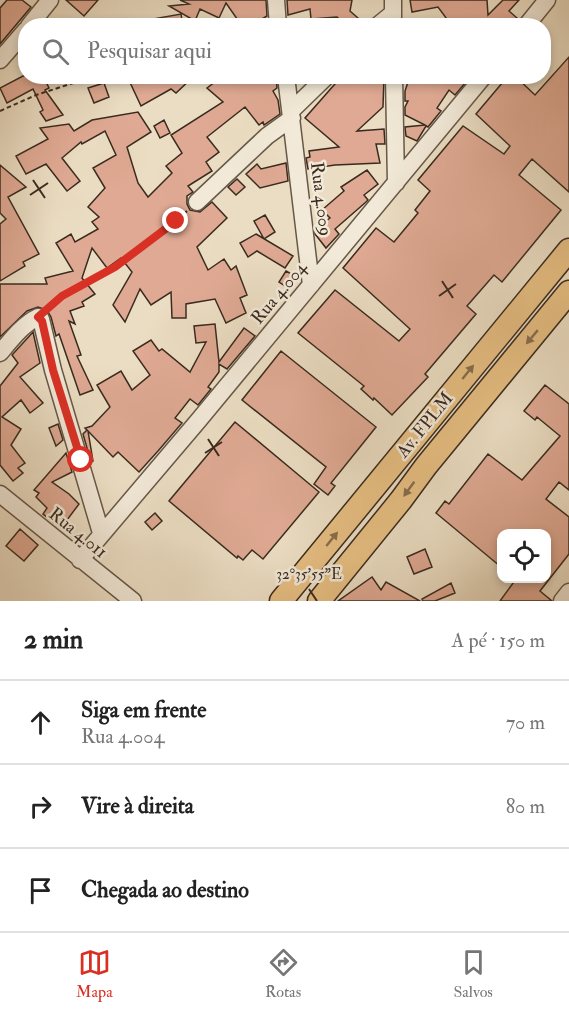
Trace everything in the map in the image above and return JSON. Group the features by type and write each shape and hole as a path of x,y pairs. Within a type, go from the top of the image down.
{"main road":[{"name":"Av. FPLM","path":"281,601 569,250"},
{"name":"Av. FPLM","path":"319,601 569,292"}],"street":[{"path":"36,18 51,0"},
{"path":"276,0 277,18"},
{"path":"533,18 548,0"},
{"path":"0,60 18,39"},
{"name":"Rua 4.009","path":"287,84 312,285"},
{"path":"197,202 292,114 320,84"},
{"path":"394,84 396,183"},
{"name":"Rua 4.004","path":"80,560 312,285 477,84"},
{"path":"0,353 11,339 38,317 42,321 53,370 101,533"},
{"name":"Rua 4.011","path":"0,494 133,601"},
{"path":"562,601 569,592"}],"path":[{"path":"0,111 36,95 70,84"},
{"path":"38,317 62,296 115,267 156,238 197,202"}],"building":[{"path":"7,0 22,0 31,7 22,18 18,18 18,23 0,44 0,8"},
{"path":"66,0 98,0 84,16"},
{"path":"180,0 266,0 267,16 236,18 226,3 219,18 200,9 196,18 190,18 169,6 189,4"},
{"path":"287,0 352,0 350,11 358,18 311,18 310,9 288,15"},
{"path":"410,0 487,0 488,15 503,0 519,0 509,11 517,18 446,18 438,7 412,12"},
{"path":"181,14 182,18 158,18"},
{"path":"569,57 569,192 532,159 519,175 561,210 502,282 494,275 467,306 476,314 425,374 428,377 392,415 361,389 364,386 298,333 335,290 399,341 410,329 343,268 376,228 394,242 418,213 415,210 430,191 418,180 463,126 504,154 510,146 476,114 501,84 523,84 535,95 545,84 551,84 551,77"},
{"path":"18,79 18,84 47,84 49,88 45,90 63,115 46,121 40,112 43,110 33,89 7,103 0,88"},
{"path":"104,84 109,97 94,103 88,88"},
{"path":"131,84 186,84 176,93 171,89 141,106"},
{"path":"212,84 277,84 277,88 273,91 278,100 280,114 264,125 263,122 259,125 245,107 207,137 219,152 206,162 212,171 188,186 193,192 187,196 190,210 200,212 212,202 227,218 197,247 208,270 224,259 231,270 236,266 247,295 240,298 246,313 226,323 215,299 186,304 186,318 172,318 171,292 151,305 140,289 125,322 113,305 132,272 121,258 107,268 92,248 82,278 95,294 82,302 84,306 70,311 75,324 69,321 81,355 77,356 93,390 80,395 59,334 56,336 47,310 38,307 27,311 0,337 0,284 47,284 45,278 73,271 56,243 71,234 75,242 98,229 92,222 99,217 88,207 105,188 93,168 116,155 105,131 82,144 81,142 62,158 80,181 67,191 46,164 26,174 16,156 48,139 40,128 69,124 74,131 92,120 138,112 151,132 127,147 138,183 148,197 172,173 166,166 182,153 171,135 223,102 207,88"},
{"path":"335,84 384,84 383,107 357,131 384,129 385,144 376,144 380,163 308,169 306,158 310,157 309,151 339,147 305,118"},
{"path":"407,84 464,84 455,95 449,90 437,108 441,111 428,127 426,126 417,141 406,136 405,127 425,125 405,115 408,101 405,101"},
{"path":"164,120 170,133 160,138 154,126"},
{"path":"286,163 288,181 260,188 246,174 257,164 261,169"},
{"path":"0,165 26,187 8,197 39,254 23,262 25,266 0,281 0,224 6,219 0,213"},
{"path":"367,170 378,184 364,195 368,200 335,229 339,234 326,248 315,234 315,229 330,218 322,210 344,191 341,187"},
{"path":"237,179 245,187 236,195 228,187"},
{"path":"265,215 275,232 264,239 254,221"},
{"path":"256,234 293,256 285,268 257,251 248,257 240,243"},
{"path":"286,271 295,276 288,288 279,282"},
{"path":"215,324 219,362 244,328 255,336 227,369 219,364 219,372 208,387 211,389 198,405 190,399 175,418 182,423 158,451 139,472 118,452 113,457 88,431 93,461 91,462 83,434 87,430 85,428 92,426 110,407 97,385 121,371 132,390 150,375 133,351 151,340 159,351 162,349 190,372 206,342 196,343 194,326"},
{"path":"33,332 40,363 20,377 43,403 30,413 21,400 2,417 21,429 11,445 25,463 18,468 23,473 13,481 0,465 0,386 18,363 12,355"},
{"path":"281,351 376,427 331,483 335,486 328,495 314,484 326,467 242,400"},
{"path":"545,385 569,404 569,490 559,482 546,499 569,517 569,554 551,577 551,529 497,529 497,564 436,513 445,501 449,504 488,454 522,480 560,436 537,417 535,420 524,411"},
{"path":"235,422 319,492 263,559 252,550 243,560 238,556 237,558 169,501"},
{"path":"58,424 63,440 56,446 49,428"},
{"path":"66,453 72,472 52,482 79,504 61,528 43,514 47,508 36,497 39,493 34,490"},
{"path":"155,513 162,521 152,530 145,522"},
{"path":"20,529 38,545 24,561 6,546"},
{"path":"425,549 432,567 414,574 407,557"},
{"path":"372,577 381,590 386,582 420,601 338,601"},
{"path":"451,583 455,593 435,601 423,601 422,599"},
{"path":"513,583 546,583 540,591 552,601 500,601"}],"route":[{"path":"81,460 53,370 42,321 38,317 62,296 115,267 176,221"}]}
